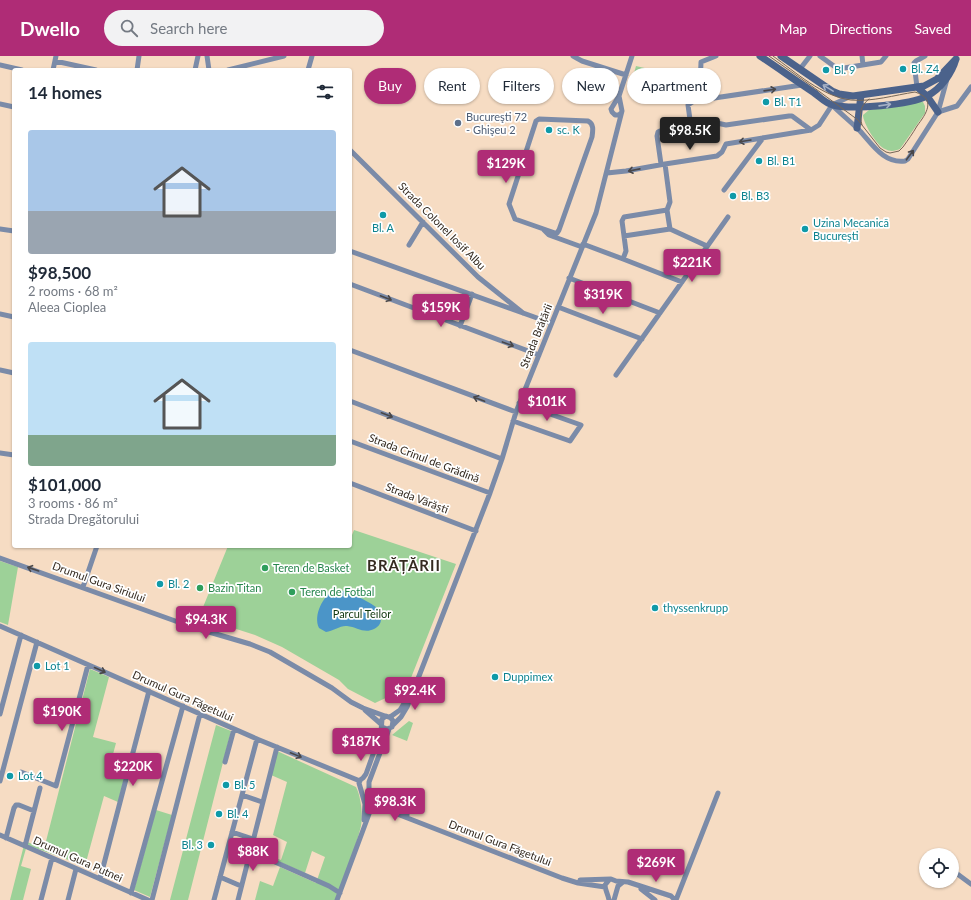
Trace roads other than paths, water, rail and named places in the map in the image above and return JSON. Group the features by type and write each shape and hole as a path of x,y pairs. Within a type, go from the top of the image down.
{"main road":[{"path":"760,56 832,105 859,107 895,104 927,96 938,88 948,76 954,67 957,57"},
{"path":"781,56 832,91 839,94 852,96 917,87 928,84 936,79 957,57"},
{"path":"917,87 927,96 938,112"},
{"path":"857,128 861,95"}],"street":[{"path":"137,68 140,56"},
{"path":"195,68 198,56"},
{"path":"206,56 209,68"},
{"path":"236,68 284,56"},
{"path":"309,68 312,56"},
{"path":"573,56 582,61 626,75"},
{"path":"615,115 622,113 619,96 632,56"},
{"path":"701,68 701,62 715,56"},
{"path":"800,69 810,56"},
{"path":"820,56 838,69 880,62 886,56"},
{"path":"862,56 863,65"},
{"path":"917,87 914,64 916,61 925,56"},
{"path":"56,59 89,68"},
{"path":"0,65 13,68"},
{"path":"832,105 884,156 905,162 938,112 948,76"},
{"path":"721,97 802,85"},
{"path":"938,112 958,106 971,87"},
{"path":"607,173 717,156 722,152 726,144 811,130 819,125 832,105 852,96"},
{"path":"0,104 12,107"},
{"path":"690,104 688,105 691,127"},
{"path":"619,128 615,115 611,111 614,105 620,105"},
{"name":"Strada Brățării","path":"393,725 404,714 416,684 490,493 519,403 598,206 622,113"},
{"path":"670,229 668,210 670,202 657,134 660,131 717,124 726,125 792,116 811,130"},
{"path":"543,229 555,233 560,230 592,137 593,127 588,121 539,119 536,121 509,204 515,219 543,229 549,236 624,259 682,282"},
{"path":"724,190 762,138"},
{"name":"Strada Colonel Iosif Albu","path":"352,152 478,277 523,313"},
{"path":"624,259 626,251 622,221 624,217 668,210"},
{"path":"616,375 728,217"},
{"path":"409,245 423,222"},
{"path":"0,229 12,231"},
{"path":"624,236 670,229 707,246"},
{"path":"352,252 552,323"},
{"path":"569,278 660,313"},
{"path":"352,285 539,355"},
{"path":"460,326 472,294"},
{"path":"558,307 642,339"},
{"path":"0,314 12,317"},
{"path":"352,351 516,412"},
{"path":"0,370 12,373"},
{"path":"352,402 502,459"},
{"path":"513,421 570,441 581,425 519,403"},
{"name":"Strada Crinul de Grădină","path":"352,442 490,493"},
{"path":"0,453 12,455"},
{"name":"Strada Vărăști","path":"352,484 476,531"},
{"path":"83,587 96,548"},
{"name":"Drumul Gura Siriului","path":"0,558 192,627 270,652 363,708 387,716"},
{"name":"Drumul Gura Făgetului","path":"0,626 257,739 369,782"},
{"path":"0,714 21,635"},
{"path":"0,781 37,642"},
{"path":"21,772 56,786 88,665"},
{"name":"Strada Brățării","path":"387,716 400,710 416,684"},
{"path":"100,879 149,691"},
{"path":"131,893 183,706"},
{"name":"Drumul Gura Siriului","path":"363,708 381,726"},
{"path":"152,900 200,714"},
{"path":"337,900 363,827 376,802 376,798 370,791 369,782 388,729 393,725 393,719 387,716 382,719 381,726 361,780 361,791 366,804 363,827"},
{"path":"381,726 388,729"},
{"path":"225,762 234,729"},
{"path":"214,900 257,739"},
{"path":"238,900 277,747"},
{"path":"25,846 40,788"},
{"path":"607,890 612,892 623,882 637,885 669,896 675,900 718,793"},
{"path":"242,795 262,802"},
{"name":"Drumul Gura Făgetului","path":"376,798 422,823"},
{"name":"Drumul Gura Făgetului","path":"366,804 422,823 571,881 607,890"},
{"path":"6,838 16,805 34,811"},
{"path":"232,832 253,839"},
{"name":"Drumul Gura Putnei","path":"0,835 148,900"},
{"path":"41,900 52,858"},
{"path":"266,858 329,886 340,893"},
{"path":"68,900 76,869"},
{"path":"959,875 971,884"},
{"path":"220,877 241,886"},
{"path":"609,900 606,883 613,879 617,886 614,900"},
{"name":"Drumul Gura Făgetului","path":"571,881 609,880"},
{"path":"637,885 655,900"},
{"path":"663,899 669,896"}],"water":[{"path":"335,589 357,596 377,608 381,616 379,625 374,629 367,631 347,626 342,626 326,632 319,628 317,617 320,606 327,596"}],"tram line":[{"path":"769,56 858,120 880,148 886,152 890,153 899,151 903,147 924,117 928,107 926,99 922,95 915,92 875,99 851,100 841,98 810,83 773,56"},
{"path":"862,125 861,110 869,99"}],"place":[{"name":"Bl. Z4","path":"903,69"},
{"name":"Bl. 9","path":"826,70"},
{"name":"Bl. T1","path":"766,102"},
{"name":"Bucureşti 72 - Ghişeu 2","path":"458,123"},
{"name":"sc. K","path":"549,130"},
{"name":"Bl. B1","path":"759,161"},
{"name":"Bl. B3","path":"733,196"},
{"name":"Bl. A","path":"383,215"},
{"name":"Uzina Mecanică București","path":"805,229"},
{"name":"Teren de Basket","path":"265,568"},
{"name":"Bl. 2","path":"160,584"},
{"name":"Bazin Titan","path":"200,588"},
{"name":"Teren de Fotbal","path":"292,592"},
{"name":"thyssenkrupp","path":"655,608"},
{"name":"Lot 1","path":"37,666"},
{"name":"Duppimex","path":"495,677"},
{"name":"Lot 4","path":"10,776"},
{"name":"Bl. 5","path":"226,785"},
{"name":"Bl. 4","path":"219,814"},
{"name":"Bl. 3","path":"211,845"}],"district":[{"name":"BRĂȚĂRII","path":"404,566"}],"park label":[{"name":"Parcul Teilor","path":"362,614"}]}
